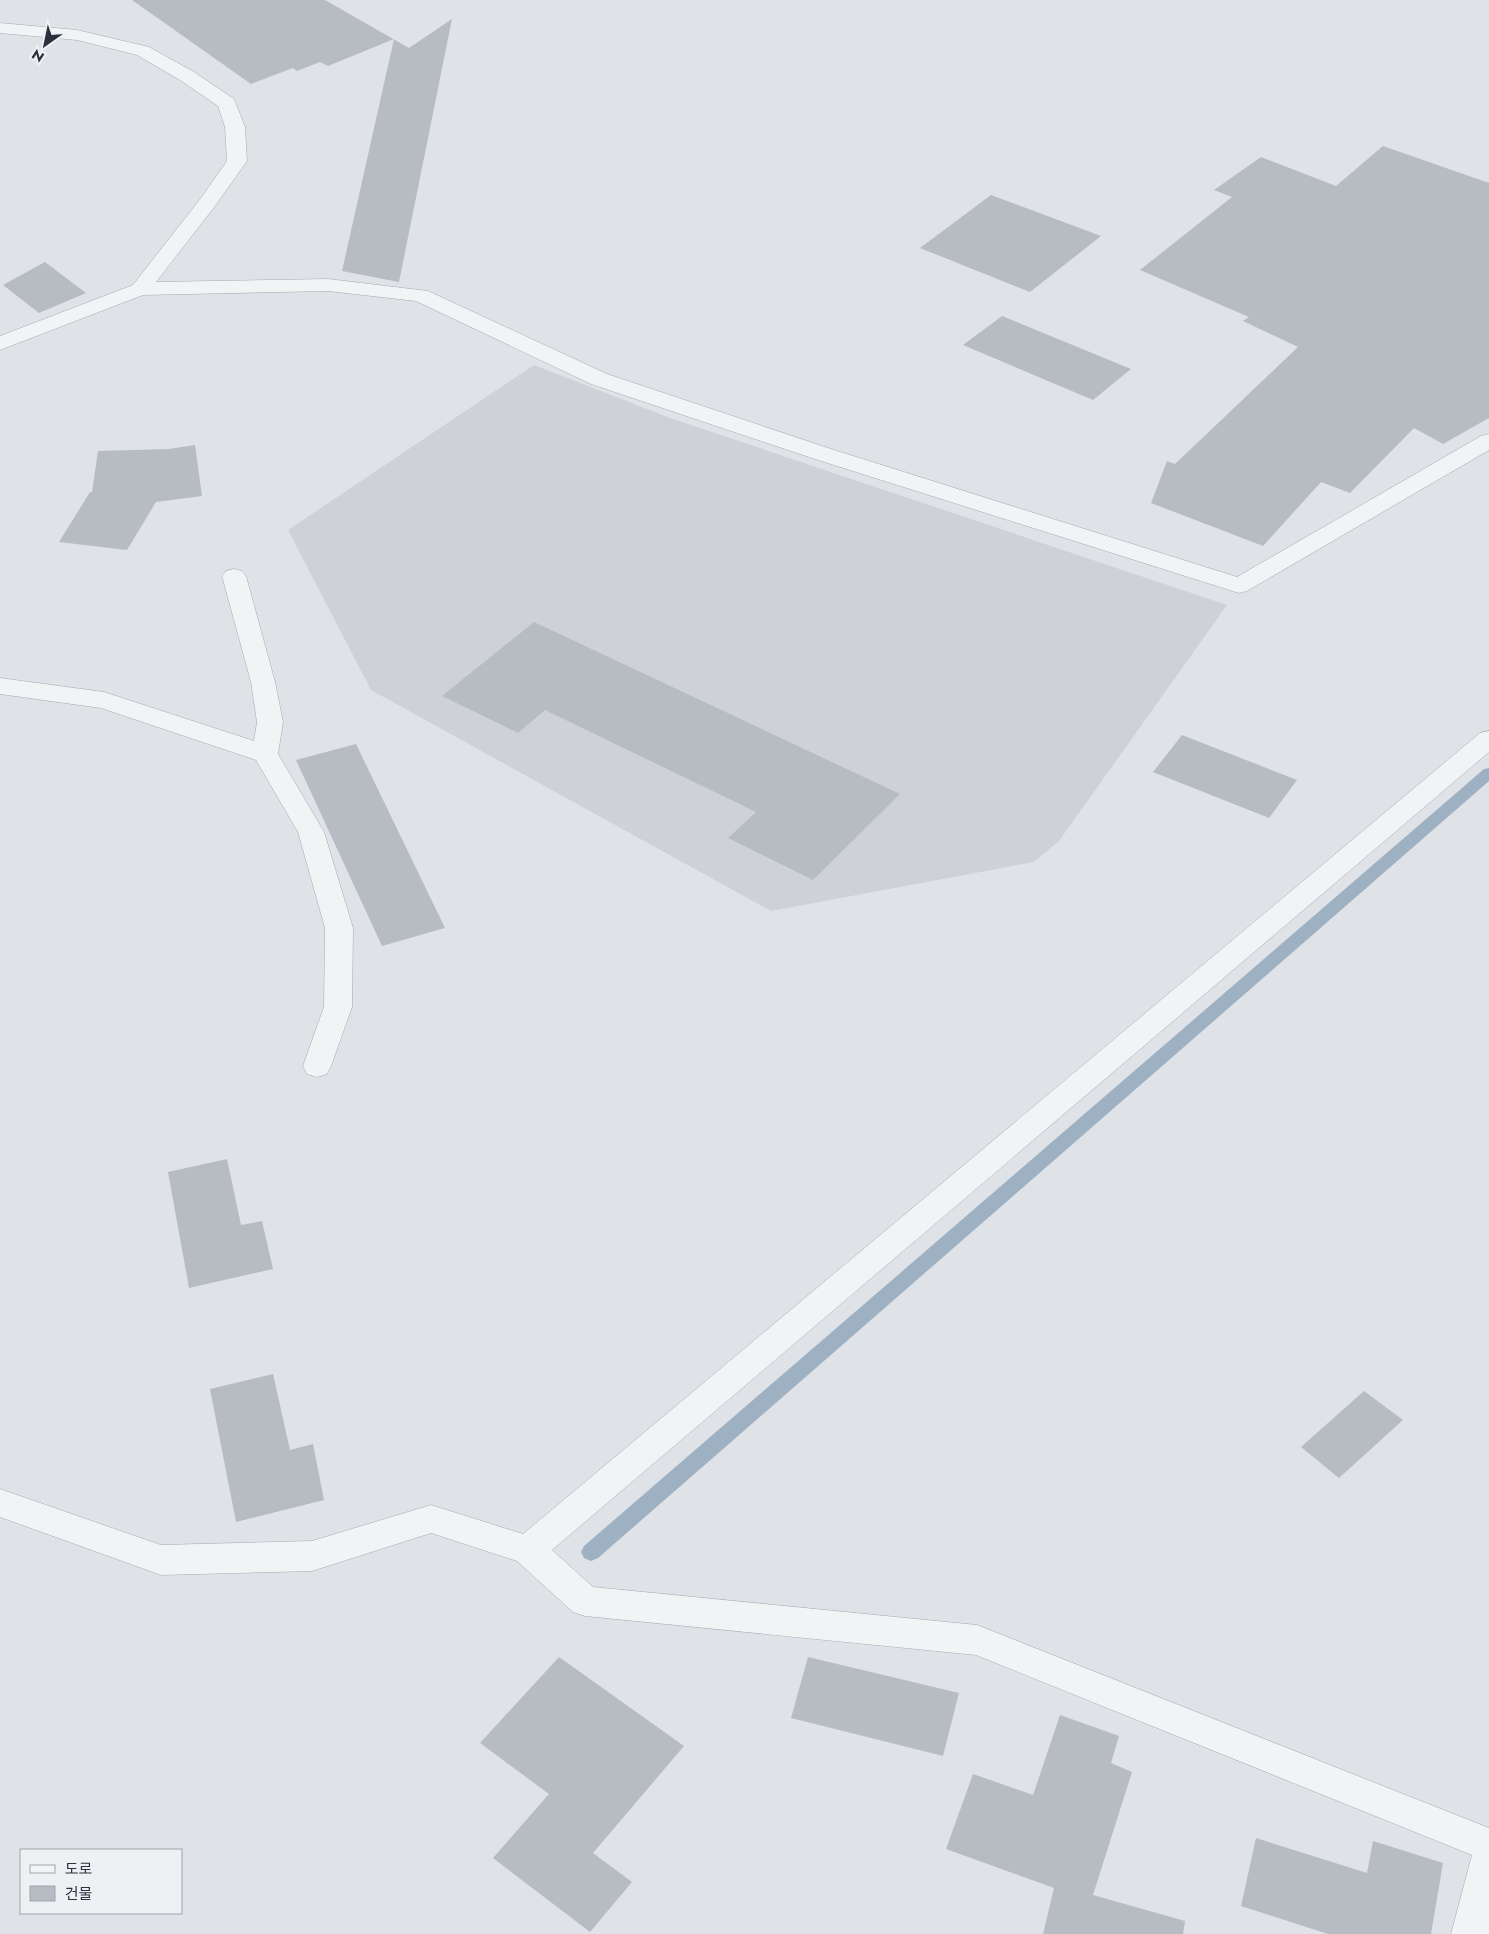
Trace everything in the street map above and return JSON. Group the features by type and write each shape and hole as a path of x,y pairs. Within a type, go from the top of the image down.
{"street":[{"path":"0,28 77,35 143,51 187,76 227,103 235,127 237,161 208,202 140,289"},
{"path":"0,344 140,289 328,284 421,295 599,379 823,454 1239,586 1489,441"},
{"path":"234,576 263,682 270,722 265,754 312,832 339,928 338,1007 317,1066"},
{"path":"0,686 104,700 265,754"},
{"path":"528,1550 1489,739"},
{"path":"0,1503 161,1560 312,1556 431,1519 528,1550 584,1601 977,1640 1489,1845"},
{"path":"1470,1934 1489,1857"}],"shaded area":[{"path":"534,365 670,418 1227,605 1059,841 1034,862 771,911 371,690 288,530"}],"building":[{"path":"132,0 325,0 394,39 328,66 320,62 297,71 293,68 251,84"},
{"path":"452,19 399,282 342,271 394,39 409,48"},
{"path":"1383,146 1489,183 1489,418 1443,444 1414,428 1350,493 1321,482 1263,546 1151,503 1167,461 1175,464 1298,347 1243,321 1249,317 1140,270 1232,197 1214,190 1261,157 1336,186"},
{"path":"991,195 1101,236 1030,292 920,248"},
{"path":"45,262 86,293 39,313 3,285"},
{"path":"1002,316 1131,369 1093,400 963,345"},
{"path":"195,445 202,496 156,502 127,550 59,542 90,492 92,492 98,451 169,449"},
{"path":"534,622 900,794 813,880 728,838 756,812 545,710 518,733 442,696"},
{"path":"1182,735 1297,780 1269,818 1153,772"},
{"path":"356,744 445,928 382,946 296,760"},
{"path":"227,1159 241,1225 262,1221 273,1269 189,1288 168,1172"},
{"path":"273,1374 290,1450 313,1444 324,1500 236,1522 210,1389"},
{"path":"1364,1391 1403,1420 1339,1478 1301,1447"},
{"path":"559,1657 684,1746 593,1853 632,1882 590,1932 493,1858 549,1794 480,1743"},
{"path":"808,1657 959,1693 943,1756 791,1718"},
{"path":"1060,1715 1119,1736 1111,1763 1132,1772 1093,1895 1185,1921 1183,1934 1043,1934 1054,1888 946,1849 973,1774 1033,1795"},
{"path":"1256,1838 1367,1873 1373,1841 1443,1863 1431,1934 1328,1934 1241,1906"}],"waterway":[{"path":"591,1552 1489,773"}]}
